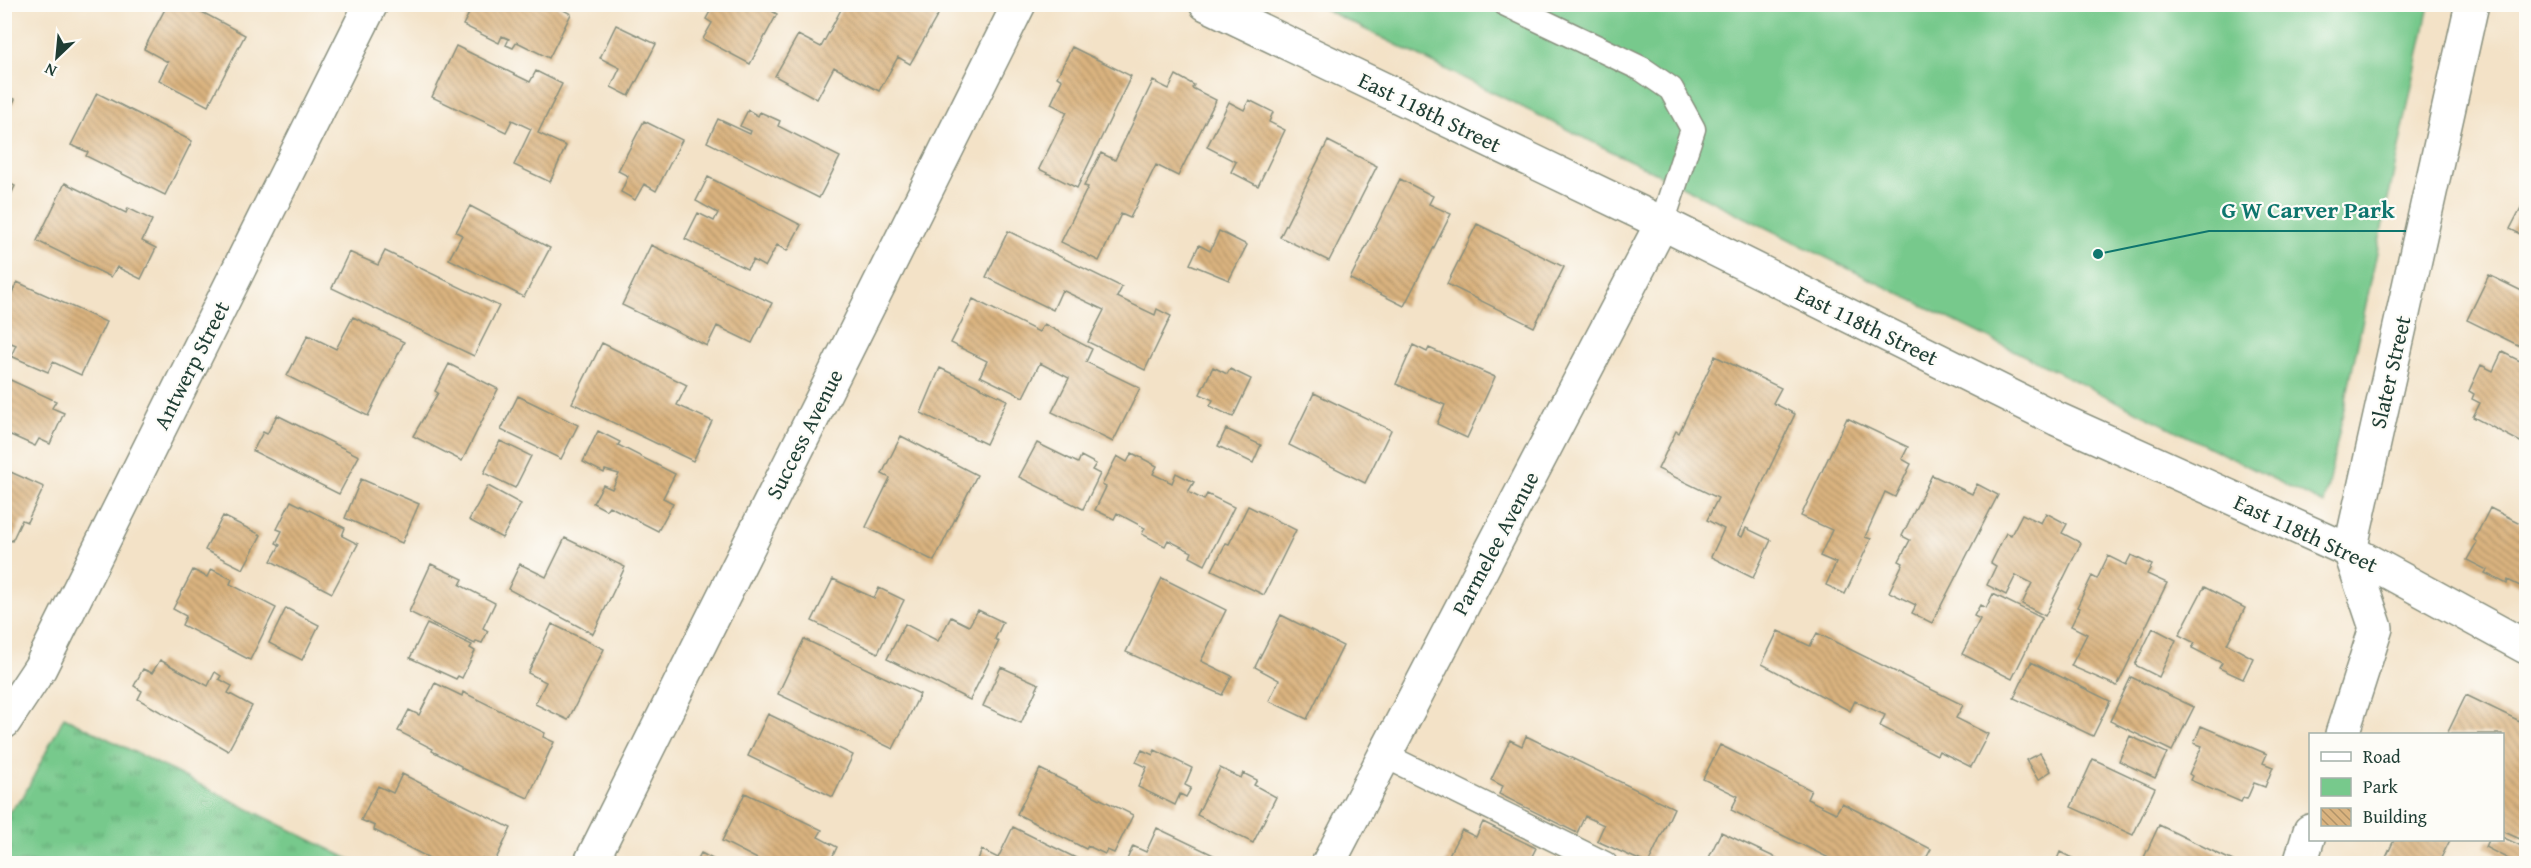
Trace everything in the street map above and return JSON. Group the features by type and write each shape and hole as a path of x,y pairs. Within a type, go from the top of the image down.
{"street":[{"name":"Antwerp Street","path":"4,722 40,668 371,4"},
{"name":"Success Avenue","path":"590,864 1019,4"},
{"name":"East 118th Street","path":"1206,4 1662,223 2057,419 2350,551 2526,647"},
{"name":"Slater Street","path":"2350,551 2472,4"},
{"name":"Parmelee Avenue","path":"1328,864 1662,223"},
{"path":"2343,733 2376,628 2350,551"},
{"path":"2300,864 2309,834"}],"lane":[{"path":"1506,4 1642,69 1671,89 1693,129 1662,223"},
{"path":"1384,755 1605,864"}],"green space":[{"path":"1316,5 2429,5 2324,504"},
{"path":"64,717 357,863 5,863 5,816 23,797"}],"building":[{"path":"156,4 187,4 245,35 208,106 159,80 168,62 144,49 165,9"},
{"path":"474,4 552,4 571,14 549,58 517,42 513,48 506,45 509,39 502,36 499,43 463,25"},
{"path":"714,4 760,4 777,14 750,64 703,39 712,23 706,19"},
{"path":"844,4 870,4 877,8 879,4 944,4 910,64 898,57 879,91 834,67 817,99 775,76 798,35 821,47"},
{"path":"616,25 656,44 629,96 611,87 620,68 600,58"},
{"path":"456,46 530,82 536,71 562,84 538,133 566,146 550,182 514,165 531,129 512,120 506,132 432,97"},
{"path":"1072,47 1131,76 1077,188 1039,169 1067,112 1051,104 1062,80 1057,77"},
{"path":"1176,75 1194,85 1192,88 1216,100 1178,176 1156,165 1130,218 1121,214 1099,261 1061,242 1088,187 1084,186 1101,153 1115,160 1153,81 1169,89"},
{"path":"97,93 192,141 165,195 86,156 88,152 71,145"},
{"path":"4,94 15,99 4,121"},
{"path":"1249,100 1273,112 1269,122 1285,130 1258,186 1231,172 1236,162 1207,147 1229,102 1244,110"},
{"path":"748,110 758,116 760,112 780,121 778,126 840,157 819,198 707,142 718,119 750,134 751,131 740,126"},
{"path":"644,121 682,140 656,191 644,184 635,200 621,192 628,176 618,171"},
{"path":"1328,141 1377,166 1329,261 1280,237"},
{"path":"708,177 801,225 787,251 777,245 765,267 753,260 747,269 685,239 698,213 714,221 718,213 696,201"},
{"path":"1400,179 1433,196 1429,204 1451,214 1404,306 1350,279"},
{"path":"4,181 15,186 4,209"},
{"path":"65,183 126,213 128,208 152,220 142,241 156,248 141,279 117,267 111,277 37,241"},
{"path":"2526,198 2526,237 2510,229"},
{"path":"470,206 550,248 524,297 449,259 462,235 456,232"},
{"path":"1477,224 1564,267 1534,327 1447,284"},
{"path":"1008,231 1122,287 1117,297 1155,315 1157,309 1171,316 1145,370 1088,342 1104,310 1062,290 1053,310 986,277"},
{"path":"1219,231 1247,245 1229,280 1190,264 1199,245 1210,251"},
{"path":"651,245 772,303 752,343 717,326 707,346 622,305"},
{"path":"385,251 499,306 474,356 332,288 349,252 378,265"},
{"path":"2489,275 2526,293 2526,349 2467,320"},
{"path":"17,282 106,322 81,375 53,362 48,372 11,356 16,345 4,340 4,310"},
{"path":"973,299 1039,332 1044,324 1092,349 1086,362 1140,388 1113,442 1052,412 1069,378 1040,363 1023,397 980,376 987,361 951,343"},
{"path":"353,317 404,342 368,416 287,376 308,335 336,349"},
{"path":"602,343 687,385 677,405 712,421 693,461 572,403"},
{"path":"1413,345 1427,352 1429,348 1495,377 1467,438 1437,424 1445,405 1396,384"},
{"path":"2502,352 2526,364 2526,445 2473,417 2480,403 2472,399 2474,394 2469,391 2481,365 2493,371"},
{"path":"1715,356 1781,388 1773,403 1795,414 1738,535 1742,537 1746,528 1771,540 1753,578 1711,557 1724,529 1707,520 1718,498 1658,469 1676,431 1679,433"},
{"path":"449,364 498,389 462,461 413,436 438,393 435,391"},
{"path":"1213,367 1227,374 1230,369 1251,379 1233,417 1210,406 1213,400 1200,394"},
{"path":"940,368 1007,400 986,444 921,413"},
{"path":"4,377 56,401 52,408 64,413 50,444 39,439 35,446 4,432"},
{"path":"1314,393 1391,430 1365,483 1289,445"},
{"path":"518,396 578,425 561,459 501,430"},
{"path":"277,415 359,456 339,494 253,451 263,432 267,434"},
{"path":"1847,418 1908,447 1902,459 1911,464 1895,497 1885,492 1865,537 1871,539 1845,594 1826,585 1836,563 1820,556 1832,530 1801,516"},
{"path":"1226,429 1261,445 1253,463 1218,446"},
{"path":"598,431 620,442 618,445 675,474 663,498 673,503 658,531 609,506 606,510 593,503 603,485 612,489 619,474 605,470 604,473 583,462"},
{"path":"901,436 977,475 934,561 866,527 890,478 882,474"},
{"path":"500,441 531,456 515,488 484,473"},
{"path":"1037,443 1078,463 1081,456 1096,464 1092,470 1100,474 1083,509 1019,477"},
{"path":"1132,453 1157,466 1153,474 1172,483 1176,473 1194,482 1188,492 1204,500 1207,494 1234,507 1205,565 1190,557 1192,552 1168,540 1165,546 1142,534 1145,528 1117,513 1114,519 1095,510 1106,487 1102,485 1117,456 1127,462"},
{"path":"4,469 44,487 27,522 22,520 12,541 4,537"},
{"path":"1932,475 1972,494 1977,484 1998,495 1932,623 1912,613 1916,605 1889,592 1903,563 1899,561 1910,540 1902,536"},
{"path":"361,479 419,504 402,543 345,518"},
{"path":"488,486 521,504 502,538 469,520"},
{"path":"291,501 345,528 342,536 358,544 332,593 271,561 280,545 276,543 282,531 277,529"},
{"path":"1248,506 1296,530 1264,595 1212,570 1226,543 1229,544"},
{"path":"2490,508 2526,526 2526,589 2508,580 2507,584 2485,573 2487,570 2467,560 2477,542 2474,540"},
{"path":"2046,513 2067,524 2062,533 2081,543 2045,616 2022,604 2032,583 2016,575 2006,595 1987,585 1996,566 1991,563 2006,533 2011,535 2022,514 2041,523"},
{"path":"223,516 261,535 243,569 205,550"},
{"path":"565,538 625,567 593,634 508,589 520,564 546,577"},
{"path":"2131,555 2152,565 2147,574 2167,583 2117,686 2071,666 2087,634 2071,626 2080,608 2077,607 2092,576 2097,579 2108,556 2126,565"},
{"path":"431,564 463,579 460,585 495,603 483,628 488,631 482,643 476,641 475,644 409,612"},
{"path":"211,569 232,579 230,584 276,608 250,660 182,625 186,616 173,609 193,570 207,577"},
{"path":"1162,578 1226,610 1201,661 1232,676 1222,695 1126,652"},
{"path":"833,579 874,598 879,588 904,600 878,653 812,621"},
{"path":"2204,587 2245,608 2227,644 2253,658 2243,679 2219,668 2222,663 2192,648 2195,643 2179,635"},
{"path":"1993,594 2042,618 2012,679 1962,654 1980,619 1974,616 1980,605 1986,608"},
{"path":"286,608 319,625 302,660 269,643"},
{"path":"978,610 1003,622 995,639 999,641 970,700 887,659 905,624 938,641 951,617 969,626"},
{"path":"1281,615 1343,646 1307,719 1269,701 1279,680 1255,667"},
{"path":"427,624 472,645 470,648 475,651 462,678 458,676 456,679 410,658"},
{"path":"552,624 604,649 568,720 535,704 546,682 528,673"},
{"path":"2153,628 2176,640 2159,677 2135,665"},
{"path":"1778,631 1810,646 1817,633 1963,705 1956,718 1988,734 1971,767 1939,751 1937,755 1880,726 1885,715 1855,701 1850,711 1762,664"},
{"path":"804,639 920,694 893,749 778,694"},
{"path":"160,660 208,686 215,672 221,676 219,679 232,686 228,693 252,706 228,751 138,699 142,691 134,686 143,669 152,673"},
{"path":"2031,662 2110,701 2093,736 2014,698"},
{"path":"1001,667 1039,684 1021,723 983,706"},
{"path":"2131,677 2194,707 2172,751 2110,721"},
{"path":"435,683 462,696 463,692 545,733 543,737 554,742 528,798 461,768 432,751 433,749 398,731 409,710 419,715"},
{"path":"2466,695 2526,724 2526,780 2523,787 2526,789 2526,832 2524,831 2520,839 2504,832 2504,733 2447,733"},
{"path":"768,714 853,755 833,797 748,756"},
{"path":"2201,726 2267,754 2263,763 2273,767 2265,787 2254,783 2247,799 2243,798 2241,802 2190,780 2192,776 2189,774 2202,746 2194,743"},
{"path":"1526,736 1674,808 1648,864 1597,841 1604,825 1585,816 1577,833 1499,794 1503,786 1491,780 1510,740 1522,746"},
{"path":"2130,736 2167,753 2155,778 2119,761"},
{"path":"1720,745 1811,790 1807,799 1836,813 1842,803 1931,849 1923,864 1841,864 1731,810 1738,796 1703,779"},
{"path":"1142,750 1153,755 1155,750 1192,768 1185,785 1191,788 1186,797 1180,794 1175,805 1138,787 1147,767 1136,762"},
{"path":"2040,753 2051,771 2038,780 2026,760"},
{"path":"2093,759 2155,788 2133,835 2071,807"},
{"path":"1220,768 1241,778 1243,773 1257,780 1254,785 1276,797 1253,843 1197,815"},
{"path":"1040,769 1133,815 1114,853 1107,850 1105,854 1088,846 1086,849 1017,814"},
{"path":"402,774 511,828 494,863 482,858 479,864 441,864 374,830 375,826 361,820 378,786 393,793"},
{"path":"745,793 822,830 818,837 837,847 829,864 767,864 722,841"},
{"path":"1483,822 1536,848 1528,864 1444,864 1462,830 1476,837"},
{"path":"2159,825 2239,864 2141,864"},
{"path":"1013,827 1088,864 976,864 982,850 998,858"},
{"path":"1157,828 1224,860 1222,864 1125,864 1133,846 1146,852"},
{"path":"1721,832 1789,864 1706,864"},
{"path":"2504,838 2526,848 2526,857 2523,864 2518,864 2485,847 2488,841 2504,841"},
{"path":"2394,841 2450,841 2438,864 2383,864"},
{"path":"2060,852 2084,864 2055,864"},
{"path":"701,853 722,864 695,864"}],"place":[{"name":"G W Carver Park","path":"2098,254"}]}
